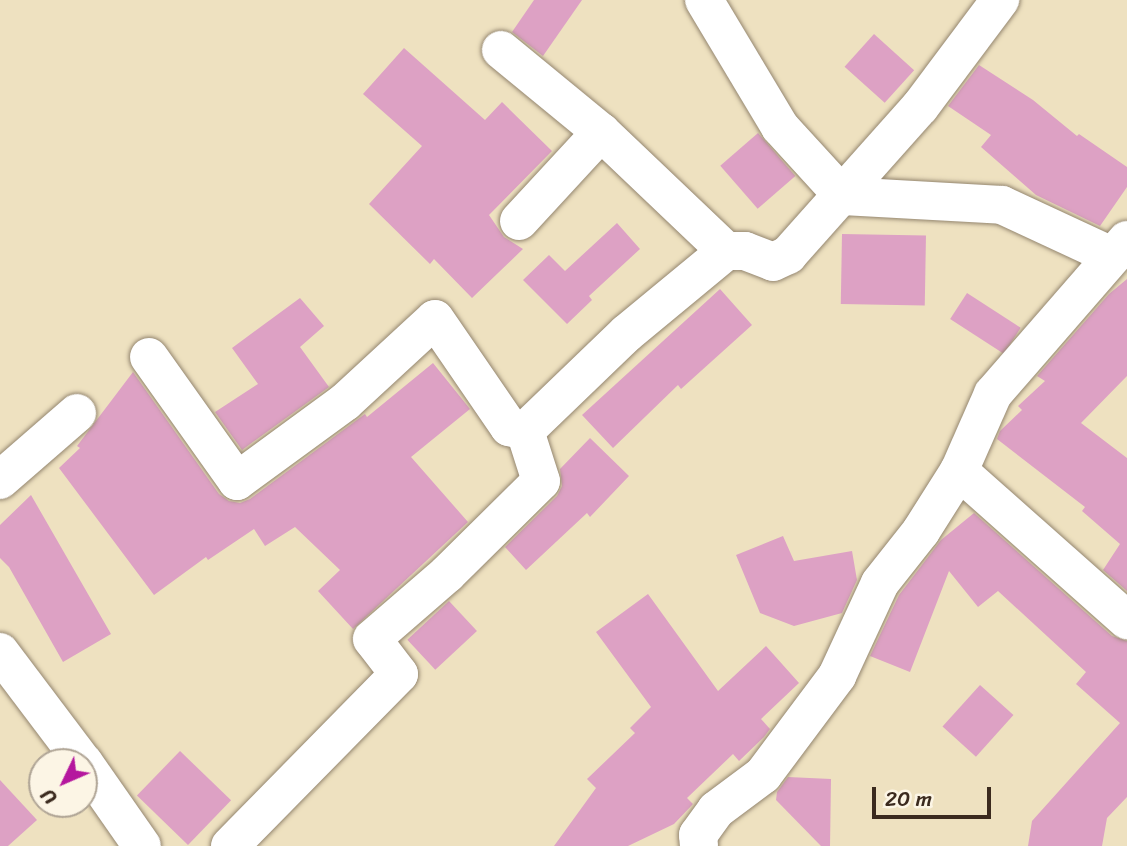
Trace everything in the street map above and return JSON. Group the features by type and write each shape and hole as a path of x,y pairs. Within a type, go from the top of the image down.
{"street":[{"path":"699,846 698,835 716,810 763,775 837,676 880,583 921,531 959,471 993,394 1119,248 1002,205 843,196 780,127 704,0"},
{"path":"525,431 627,333 726,251 745,251 773,262 782,259 843,196 920,107 1000,0"},
{"path":"501,50 601,132 726,251"},
{"path":"519,221 601,132"},
{"path":"149,357 237,481 345,402 435,319 509,427 525,431"},
{"path":"0,480 77,413"},
{"path":"236,844 399,674 372,639 447,574 541,481 525,431"},
{"path":"959,471 1127,620"},
{"path":"1,656 72,748"},
{"path":"98,783 142,846"}],"building":[{"path":"534,0 582,0 543,56 512,32"},
{"path":"874,34 914,70 885,103 845,67"},
{"path":"404,48 485,120 502,102 552,151 489,215 504,237 523,249 472,298 434,259 430,264 369,204 422,146 363,94"},
{"path":"979,65 1033,100 1077,136 1079,134 1127,167 1127,187 1100,226 1036,195 981,147 991,135 948,106"},
{"path":"758,133 795,176 758,209 720,166"},
{"path":"617,223 640,249 589,296 592,300 567,324 523,280 549,255 565,271"},
{"path":"842,234 926,235 925,305 841,304"},
{"path":"1127,279 1127,376 1081,423 1127,458 1127,591 1103,570 1120,544 1082,511 1085,507 997,439 1000,431 1022,410 1018,406 1045,381 1037,376 1109,294"},
{"path":"720,289 752,325 681,389 678,385 613,448 582,415"},
{"path":"967,293 1021,328 1004,354 950,319"},
{"path":"300,298 324,326 300,347 329,387 242,450 215,412 258,384 232,348"},
{"path":"433,363 470,409 411,457 468,522 353,629 318,591 340,570 295,527 265,546 254,529 208,560 206,557 154,595 59,468 80,448 77,446 133,372 219,494 229,501 240,503 250,499 365,414 367,417"},
{"path":"590,438 629,476 590,517 587,513 526,570 505,547 557,496 562,486 560,469"},
{"path":"31,495 111,634 63,662 9,567 0,558 0,525"},
{"path":"974,513 1112,636 1127,641 1127,797 1107,818 1102,846 1028,846 1032,821 1120,723 1076,684 1086,672 998,591 978,607 949,571 910,672 870,656 899,595 941,540"},
{"path":"783,536 794,561 852,551 857,580 842,613 794,626 760,613 736,555"},
{"path":"648,594 718,691 766,646 799,683 761,719 770,729 764,737 739,761 733,754 687,798 693,804 674,824 628,846 554,846 596,788 587,779 635,733 630,728 651,707 596,632"},
{"path":"449,601 477,631 435,670 407,640"},
{"path":"980,685 1013,715 976,757 943,727"},
{"path":"180,751 231,800 188,845 137,796"},
{"path":"788,777 831,779 830,846 821,846 776,800 777,792"},
{"path":"0,780 28,810 28,818 37,820 8,846 0,846"}]}
